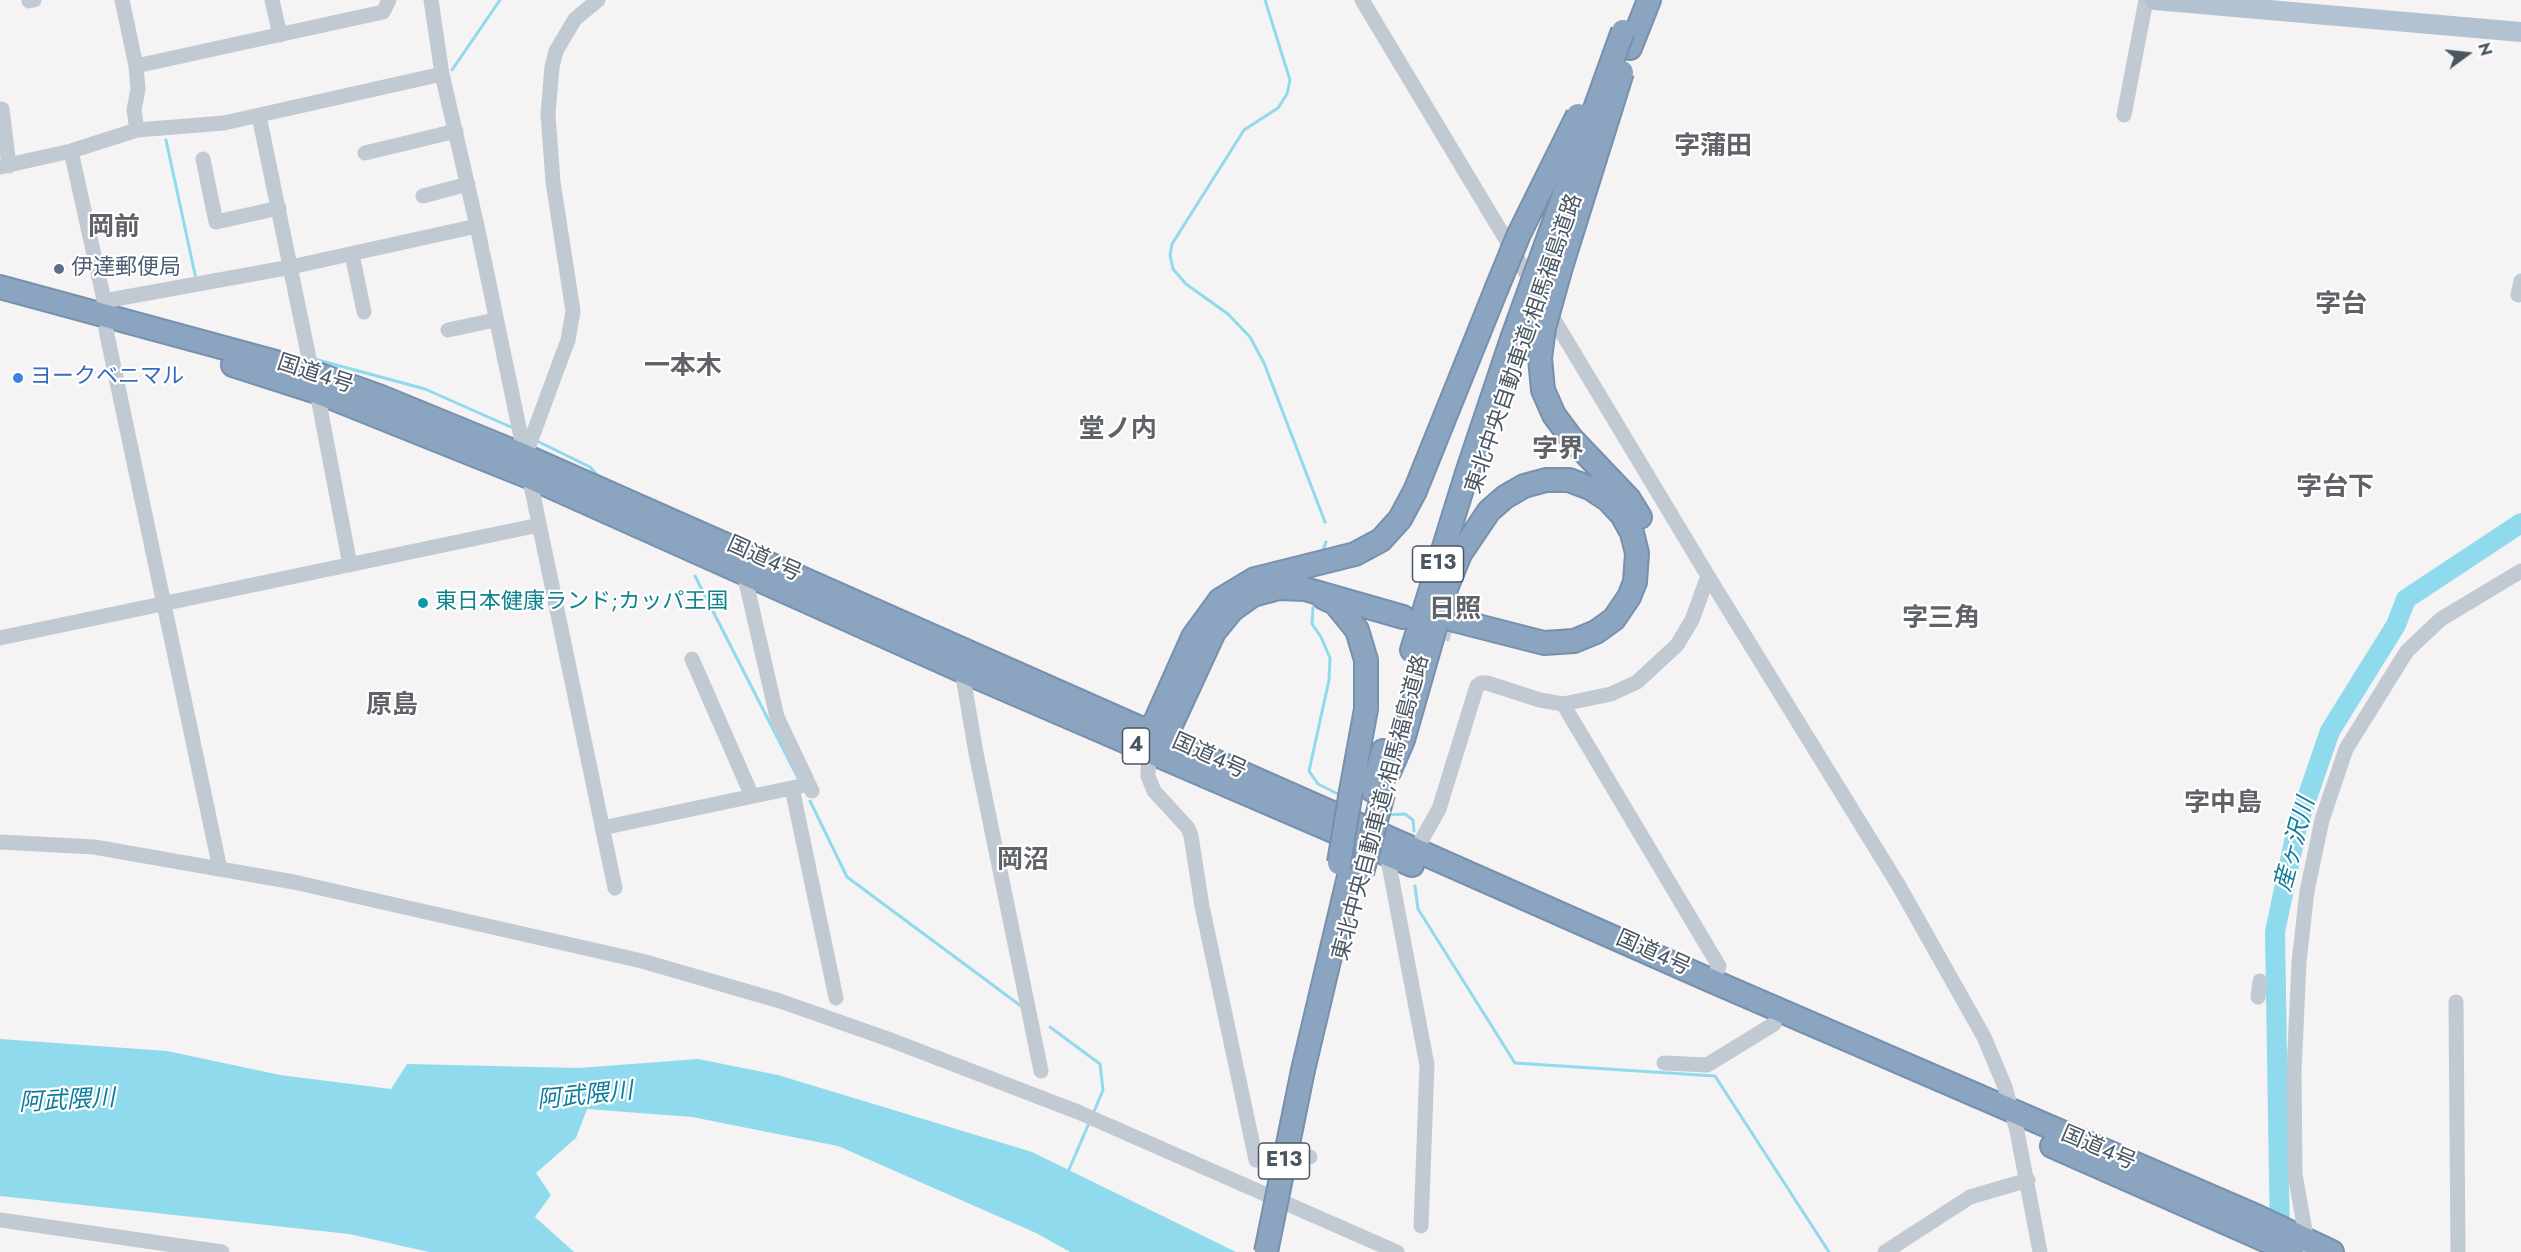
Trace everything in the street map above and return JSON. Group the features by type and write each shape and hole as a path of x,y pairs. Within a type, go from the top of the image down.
{"highway":[{"name":"東北中央自動車道;相馬福島道路","path":"1369,792 1389,772 1476,480 1525,348 1626,40 1635,0"},
{"name":"東北中央自動車道;相馬福島道路","path":"1626,40 1649,0"},
{"path":"1155,740 1193,637 1211,610 1243,584 1355,554 1381,540 1400,519 1415,491 1524,224 1626,40"},
{"path":"1389,772 1402,740 1447,586 1460,554 1489,511 1505,496 1524,486 1546,480 1569,480 1590,488 1608,500 1622,515 1632,533 1637,553 1635,582 1629,597 1614,618 1596,632 1574,641 1544,643 1453,626 1526,653 1553,656 1578,653 1601,644 1620,630 1637,611 1645,592 1650,560 1647,538 1640,517 1621,490 1571,438 1554,415 1525,348 1544,328 1626,40"},
{"name":"国道4号","path":"0,287 106,315 221,361 313,381 738,548 1774,1024 2014,1122 2303,1246 2332,1252"},
{"name":"国道4号","path":"0,302 106,315"},
{"name":"東北中央自動車道;相馬福島道路","path":"1266,1252 1309,1070 1309,1041 1369,792 1427,599 1525,348"},
{"name":"国道4号","path":"527,467 744,572 962,671 1155,740"},
{"path":"1155,740 1206,646 1223,620 1242,602 1266,591 1305,589 1406,610 1319,578 1280,573"},
{"path":"1305,589 1335,603 1357,630 1364,645 1368,682 1366,709 1369,792 1350,868"},
{"name":"国道4号","path":"1387,845 1416,850 1712,981 2014,1122"},
{"name":"東北中央自動車道;相馬福島道路","path":"1278,1252 1309,1070 1350,868"}],"main road":[{"path":"2155,0 2229,4 2521,32"}],"street":[{"path":"122,0 136,66 138,89 134,110 136,130"},
{"path":"272,0 280,35"},
{"path":"136,66 383,12 389,0"},
{"path":"430,0 442,74 477,226 615,888"},
{"path":"527,467 568,340 573,311 551,154 548,94 552,67 556,51 575,20 598,0"},
{"path":"1362,0 1708,576 1899,886 1984,1037 2005,1087 2028,1180 2040,1252"},
{"path":"2124,115 2146,0"},
{"path":"2,109 4,166 71,151 136,130 224,123 442,74"},
{"path":"259,116 292,265 350,565"},
{"path":"365,153 456,131"},
{"path":"71,151 220,869"},
{"path":"202,159 216,222 279,208"},
{"path":"423,196 468,184"},
{"path":"106,315 292,265 477,226"},
{"path":"352,254 364,312"},
{"path":"447,330 495,320"},
{"path":"0,638 539,525"},
{"path":"738,548 777,717 804,788 836,998"},
{"path":"2303,1246 2295,1174 2294,1072 2299,962 2307,891 2322,820 2346,749 2407,651 2441,619 2521,571"},
{"path":"1416,850 1439,809 1477,686 1487,683 1540,700 1563,704 1588,701 1637,682 1677,645 1692,620 1708,576"},
{"path":"692,660 752,796"},
{"path":"962,671 975,753 1041,1071"},
{"path":"1563,704 1719,966 1712,981"},
{"path":"1155,740 1148,776 1154,791 1188,828 1191,836 1202,906 1256,1160 1310,1157"},
{"path":"602,828 752,796 804,788"},
{"path":"0,842 94,848 294,882 642,961 780,1001 888,1039 1085,1115 1397,1252"},
{"path":"1387,845 1427,1065 1421,1226"},
{"path":"2456,1002 2458,1252"},
{"path":"1664,1063 1707,1065 1774,1024"},
{"path":"1885,1252 1970,1197 2028,1180"},
{"path":"0,1220 222,1252"}],"water":[{"name":"阿武隈川","path":"0,1039 167,1051 280,1075 391,1089 407,1064 579,1068 698,1059 778,1075 1032,1152 1236,1252 1070,1252 1036,1233 838,1146 692,1117 587,1109 576,1138 536,1173 551,1195 535,1217 574,1252 429,1252 349,1234 0,1196"}],"waterway":[{"path":"452,70 500,0"},
{"path":"1265,0 1290,80 1287,94 1278,108 1244,130 1172,244 1170,255 1173,269 1186,284 1228,314 1250,337 1264,363 1325,522"},
{"path":"166,140 196,279"},
{"path":"314,359 425,389 513,428"},
{"path":"537,441 590,467 597,475"},
{"name":"産ヶ沢川","path":"2280,1240 2275,932 2297,827 2330,731 2396,625 2406,599 2521,523"},
{"path":"1323,550 1326,542"},
{"path":"695,576 798,778"},
{"path":"1313,607 1312,624 1321,637 1330,658 1329,680 1309,771 1318,784 1342,796"},
{"path":"810,801 847,877 1021,1006"},
{"path":"1387,815 1405,814 1413,820 1414,831"},
{"path":"1415,886 1418,909 1515,1063 1715,1076 1829,1252"},
{"path":"1050,1027 1100,1064 1103,1090 1093,1114"},
{"path":"1068,1172 1089,1123"}],"tunnel":[{"path":"1416,621 1452,631"}],"place":[{"name":"伊達郵便局","path":"59,269"},
{"name":"ヨークベニマル","path":"18,378"},
{"name":"東日本健康ランド;カッパ王国","path":"423,603"}],"district":[{"name":"字蒲田","path":"1713,148"},
{"name":"岡前","path":"114,229"},
{"name":"字台","path":"2341,306"},
{"name":"一本木","path":"683,368"},
{"name":"堂ノ内","path":"1118,431"},
{"name":"字界","path":"1558,451"},
{"name":"字台下","path":"2335,489"},
{"name":"日照","path":"1455,611"},
{"name":"字三角","path":"1941,620"},
{"name":"原島","path":"392,707"},
{"name":"字中島","path":"2223,805"},
{"name":"岡沼","path":"1023,862"}]}
